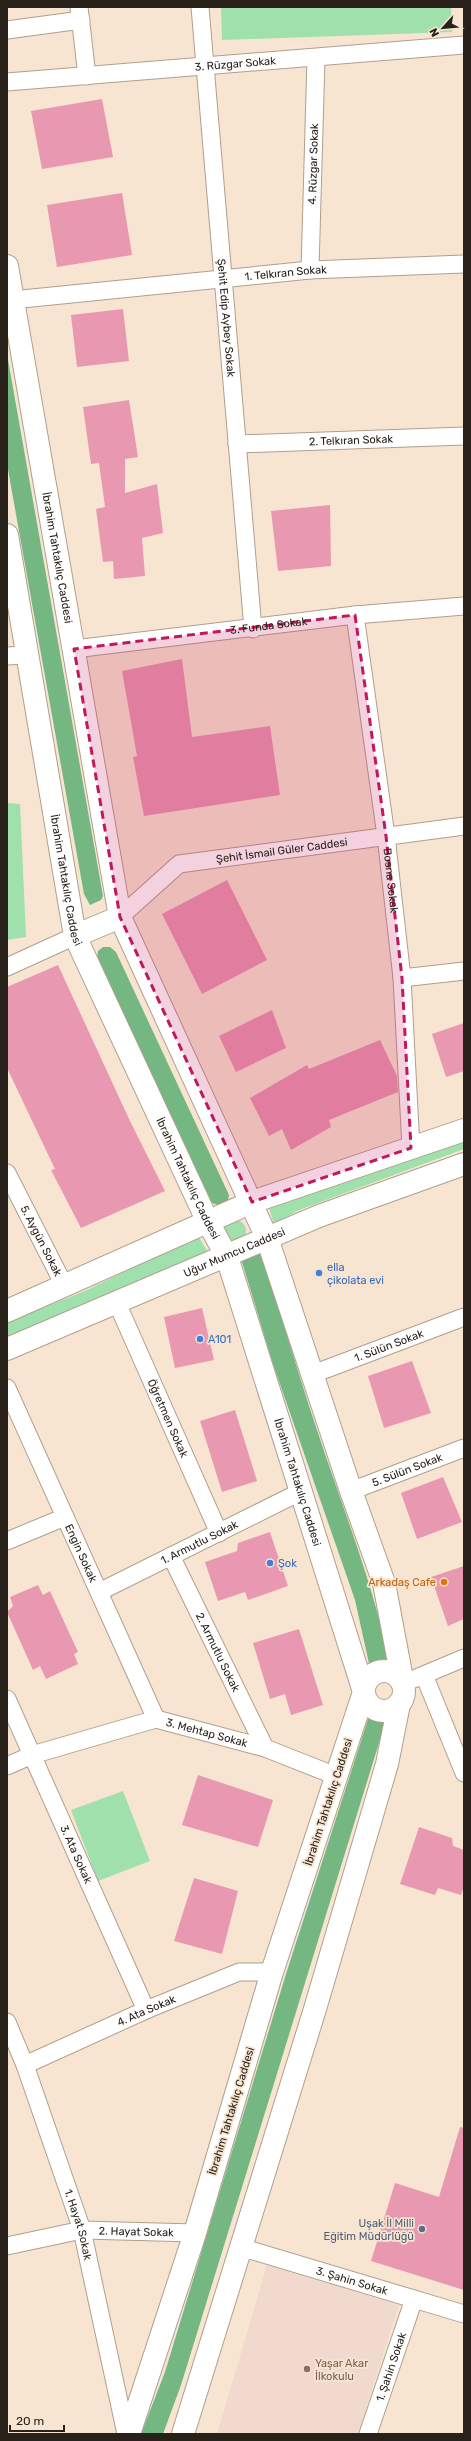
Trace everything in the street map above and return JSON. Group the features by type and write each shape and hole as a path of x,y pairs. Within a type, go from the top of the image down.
{"main road":[{"name":"İbrahim Tahtakılıç Caddesi","path":"7,266 12,300 12,330 74,649 120,917 252,1202 267,1238 351,1491 384,1583 401,1694 387,1764 317,2002 183,2434"},
{"name":"İbrahim Tahtakılıç Caddesi","path":"7,535 17,656 75,936 207,1220 227,1257 364,1692 272,1972 195,2233 128,2434"},
{"path":"75,936 120,917"},
{"path":"7,1311 65,1287 207,1220 252,1202 464,1130"},
{"name":"Uğur Mumcu Caddesi","path":"7,1349 227,1257 319,1216 464,1164"},
{"path":"380,1671 396,1675 401,1694 389,1710 378,1710 368,1703 364,1692 367,1681 380,1671"}],"street":[{"name":"Şehit Edip Aybey Sokak","path":"200,7 253,629"},
{"path":"7,30 80,13 87,76"},
{"name":"3. Rüzgar Sokak","path":"7,82 464,45"},
{"name":"4. Rüzgar Sokak","path":"310,270 316,58"},
{"name":"1. Telkıran Sokak","path":"12,300 223,277 310,270 464,264"},
{"name":"2. Telkıran Sokak","path":"237,444 464,436"},
{"name":"3. Funda Sokak","path":"74,649 253,629 355,615 464,606"},
{"name":"Bosna Sokak","path":"355,615 386,836 402,978 411,1148"},
{"name":"Şehit İsmail Güler Caddesi","path":"120,917 179,864 464,826"},
{"path":"7,967 75,936"},
{"path":"402,978 464,971"},
{"name":"5. Aygün Sokak","path":"7,1173 65,1287"},
{"name":"Öğretmen Sokak","path":"117,1303 219,1533"},
{"name":"1. Sülün Sokak","path":"313,1374 464,1317"},
{"name":"Engin Sokak","path":"7,1388 156,1719"},
{"name":"5. Sülün Sokak","path":"351,1491 464,1448"},
{"name":"1. Armutlu Sokak","path":"99,1592 300,1492"},
{"path":"7,1540 65,1517"},
{"name":"2. Armutlu Sokak","path":"171,1556 265,1748"},
{"path":"401,1694 424,1675 464,1658"},
{"path":"424,1675 464,1773"},
{"name":"3. Ata Sokak","path":"7,1699 146,2010"},
{"name":"3. Mehtap Sokak","path":"7,1766 32,1755 156,1719 265,1748 336,1776"},
{"name":"4. Ata Sokak","path":"25,2065 146,2010 239,1972 272,1972"},
{"name":"1. Hayat Sokak","path":"7,2022 25,2065 82,2230 128,2434"},
{"name":"2. Hayat Sokak","path":"7,2246 82,2230 195,2233"},
{"name":"3. Şahin Sokak","path":"240,2247 464,2314"},
{"name":"1. Şahin Sokak","path":"368,2434 414,2299"}],"highlighted area":[{"path":"355,615 386,836 402,978 411,1148 252,1202 120,917 74,649"}],"shaded area":[{"name":"Yaşar Akar İlkokulu","path":"267,2265 399,2305 358,2434 217,2434"}],"green space":[{"path":"221,7 451,7 452,32 222,40"},
{"path":"7,354 103,896 101,900 90,905 84,894 7,464"},
{"path":"7,803 20,804 26,937 7,940"},
{"path":"103,947 110,947 116,952 229,1195 228,1201 218,1205 212,1203 97,958 98,951"},
{"path":"464,1140 464,1149 299,1210 274,1224 269,1208"},
{"path":"235,1220 239,1221 245,1227 245,1235 239,1241 235,1242 231,1241 225,1235 224,1231 225,1227 231,1221"},
{"path":"198,1236 208,1252 7,1338 7,1322 85,1291"},
{"path":"258,1252 264,1260 309,1406 361,1558 377,1611 390,1665 370,1668 355,1600 273,1364 242,1262 243,1257"},
{"path":"370,1713 387,1717 181,2385 163,2434 141,2434 165,2372 286,1974"},
{"path":"123,1791 150,1861 98,1881 71,1810"}],"building":[{"path":"102,99 113,157 42,169 31,111"},
{"path":"122,193 132,255 57,267 47,205"},
{"path":"123,309 129,361 77,367 71,315"},
{"path":"129,400 138,457 125,459 125,493 157,484 163,533 142,538 145,576 114,579 113,561 103,562 96,509 105,507 99,463 91,464 83,407"},
{"path":"330,505 331,566 278,571 271,511"},
{"path":"182,659 192,737 270,726 280,795 144,816 133,757 137,756 122,671"},
{"path":"227,880 267,960 202,994 162,914"},
{"path":"58,965 130,1121 165,1191 81,1228 51,1170 55,1169 7,1068 7,987"},
{"path":"272,1010 286,1048 236,1072 219,1036"},
{"path":"464,1023 464,1071 446,1077 432,1034"},
{"path":"380,1040 397,1076 398,1092 329,1120 331,1127 291,1150 282,1129 269,1136 250,1098 307,1065 309,1069"},
{"path":"202,1308 214,1360 175,1368 164,1317"},
{"path":"412,1361 431,1413 384,1428 368,1376"},
{"path":"235,1410 257,1481 222,1492 200,1421"},
{"path":"443,1477 462,1522 417,1539 401,1493"},
{"path":"270,1532 288,1586 248,1600 245,1592 218,1601 205,1562 237,1551 238,1543"},
{"path":"464,1566 464,1619 448,1626 431,1577"},
{"path":"38,1585 43,1595 50,1591 78,1652 74,1654 78,1664 46,1679 40,1666 33,1670 7,1612 13,1606 10,1597"},
{"path":"299,1629 323,1705 291,1715 285,1694 270,1699 253,1643"},
{"path":"198,1775 273,1800 258,1847 182,1825"},
{"path":"419,1827 452,1838 453,1846 464,1850 464,1886 461,1895 438,1888 435,1895 400,1884"},
{"path":"194,1878 238,1891 222,1954 174,1941"},
{"name":"Uşak İl Milli Eğitim Müdürlüğü","path":"460,2127 464,2128 464,2290 371,2261 395,2183 439,2197"}],"place":[{"name":"ella çikolata evi","path":"319,1273"},
{"name":"A101","path":"200,1339"},
{"name":"Şok","path":"270,1563"},
{"name":"Arkadaş Cafe","path":"444,1582"},
{"name":"Uşak İl Milli Eğitim Müdürlüğü","path":"422,2229"},
{"name":"Yaşar Akar İlkokulu","path":"307,2369"}]}
